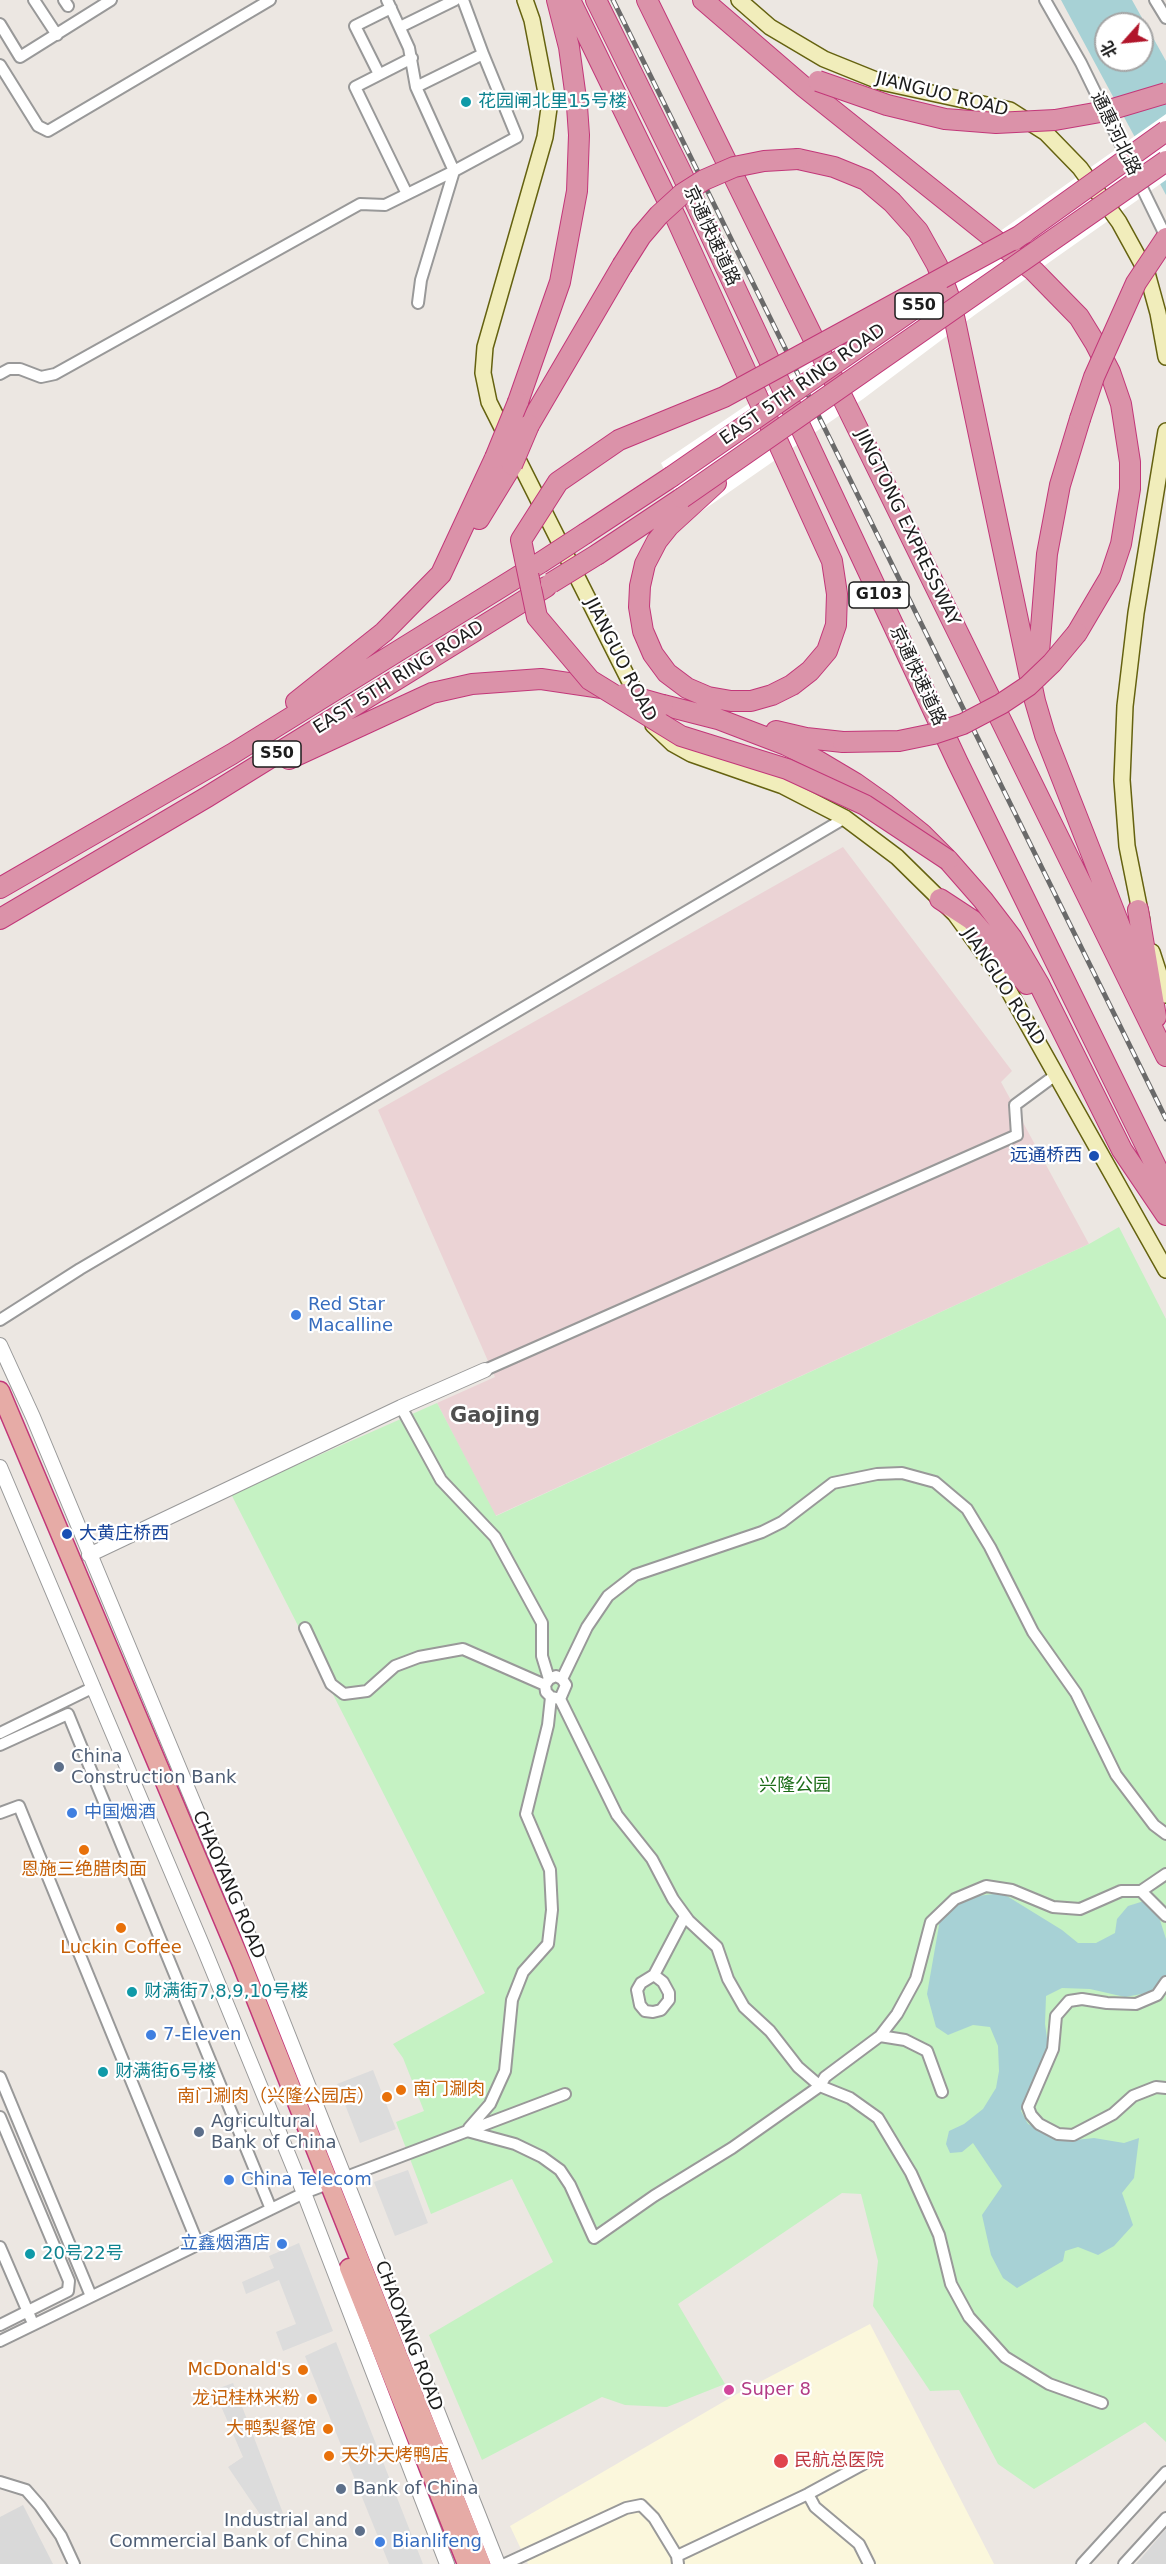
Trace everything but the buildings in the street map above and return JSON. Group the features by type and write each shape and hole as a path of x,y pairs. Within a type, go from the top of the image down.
{"highway":[{"path":"504,461 518,402 560,282 577,191 579,135 577,106 569,47 557,0"},
{"path":"570,0 676,218 832,561 837,594 836,625 827,651 810,671 792,686 772,695 751,700 730,701 708,697 687,688 667,673 653,654 643,631 639,607 640,586 645,564 657,541 684,504"},
{"name":"京通快速道路","path":"596,0 680,170 958,763 1166,1187"},
{"name":"JINGTONG EXPRESSWAY","path":"647,0 1166,1056"},
{"path":"207,797 432,693 472,684 541,679 602,688 717,719 806,738 843,742 899,741 933,734 963,724 1001,704 1028,686 1053,663 1077,633 1110,577 1121,544 1130,489 1130,462 1121,404 1110,372 1095,343 1079,317 1035,271 750,42 703,0"},
{"path":"750,42 818,81 898,108 945,119 996,123 1055,120 1106,111 1166,93"},
{"name":"EAST 5TH RING ROAD","path":"0,888 232,754 540,563 671,477 1024,233 1166,131"},
{"path":"232,754 384,632 441,574 463,543 504,461 529,425 622,266 641,236 659,215 682,194 704,180 734,167 798,159 834,167 866,180 892,202 918,231 937,265 954,312 1035,701 1057,769 1166,1044"},
{"name":"EAST 5TH RING ROAD","path":"0,919 207,797 598,554 684,504 754,449 1166,161"},
{"path":"948,860 865,805 787,769 681,736 590,680 537,617 521,540 558,482 619,440 724,397 1024,233"},
{"path":"1035,701 1047,554 1060,485 1094,377 1136,283 1166,237"},
{"path":"717,719 786,745 855,783 922,834 948,860 1012,938 1122,1150 1166,1215"},
{"path":"940,898 972,920 1059,1025"},
{"path":"1138,910 1156,1017"},
{"name":"CHAOYANG ROAD","path":"0,1391 190,1840 324,2185 467,2564"},
{"name":"CHAOYANG ROAD","path":"0,1417 481,2564"}],"main road":[{"name":"JIANGUO ROAD","path":"525,0 532,20 549,108 545,137 485,347 483,373 489,402 657,731 673,744 691,754 783,786 845,818 897,857 940,898 1001,976 1166,1269"},
{"name":"JIANGUO ROAD","path":"739,0 770,27 824,60 881,82 1010,110 1046,133 1080,168 1119,222 1147,273 1158,313 1166,357"},
{"path":"1166,431 1136,613 1125,706 1122,780 1127,846 1138,910 1166,995"}],"street":[{"path":"34,0 57,35"},
{"path":"0,24 20,57 111,0"},
{"path":"0,65 38,126 48,131 270,0"},
{"path":"400,27 455,0"},
{"path":"0,374 9,369 20,369 41,376 55,374 360,204 385,205 517,137 463,0"},
{"name":"通惠河北路","path":"1046,0 1081,63 1166,237"},
{"path":"1155,0 1166,18"},
{"path":"380,74 355,26 389,4 412,58 416,87 454,171 422,280 418,303"},
{"path":"416,87 483,54"},
{"path":"407,194 355,87 412,58"},
{"path":"0,1320 90,1263 845,818"},
{"path":"89,1555 401,1407 1017,1135 1015,1105 1057,1074"},
{"name":"CHAOYANG ROAD","path":"0,1344 247,1931 324,2185 447,2564"},
{"path":"401,1407 441,1480 495,1537 542,1623 542,1656 547,1682 546,1692 555,1698 616,1815 652,1860 685,1916 717,1947 728,1979 744,2007 771,2031 798,2067 820,2086 850,2098 878,2118 914,2180 939,2235 951,2284 969,2317 1005,2357 1049,2384 1102,2403"},
{"name":"CHAOYANG ROAD","path":"0,1467 209,1960 324,2185 498,2564"},
{"path":"562,1679 587,1628 608,1596 635,1575 762,1532 782,1522 833,1483 877,1474 902,1473 934,1482 967,1509 990,1546 1033,1632 1077,1693 1116,1775 1154,1825 1166,1834"},
{"path":"305,1628 331,1684 344,1694 366,1692 395,1666 419,1657 463,1649 547,1682"},
{"path":"467,2131 490,2104 505,2072 512,2000 523,1972 548,1944 552,1910 550,1870 526,1814 555,1698 566,1685 556,1676 547,1682"},
{"path":"0,1733 94,1687"},
{"path":"0,1745 68,1714 271,2209"},
{"path":"0,1813 19,1806 198,2244"},
{"path":"467,2131 515,2144 542,2157 560,2170 570,2185 594,2238 654,2196 732,2148 820,2086 825,2077 880,2036 897,2014 916,1979 931,1922 955,1899 986,1886 1012,1890 1053,1907 1080,1909 1121,1891 1141,1892 1166,1874"},
{"path":"1141,1892 1166,1916"},
{"path":"654,1976 685,1916"},
{"path":"1166,1982 1157,1995 1136,2004 1107,2004 1082,1999 1069,2001 1056,2016 1053,2049 1029,2107 1031,2115 1039,2124 1058,2134 1073,2135 1113,2114 1133,2096 1156,2087 1166,2088"},
{"path":"880,2036 905,2040 927,2051 942,2092"},
{"path":"0,2077 91,2296"},
{"path":"0,2341 324,2185 565,2094"},
{"path":"0,2117 69,2281 68,2291 29,2313 0,2325"},
{"path":"0,2247 34,2324"},
{"path":"505,2564 626,2508 641,2505 654,2518 678,2560 865,2463"},
{"path":"1082,2564 1166,2472"},
{"path":"0,2482 26,2490 62,2536 74,2564"},
{"path":"808,2494 814,2507 859,2544 869,2564"},
{"path":"1124,2564 1166,2518"}],"shaded area":[{"path":"843,847 1012,1071 1001,1082 1089,1244 495,1516 437,1403 495,1377 378,1110"},
{"path":"373,2070 396,2129 360,2143 337,2084"},
{"path":"408,2170 428,2223 395,2236 374,2182"},
{"path":"299,2243 333,2331 283,2351 276,2332 296,2324 279,2280 246,2294 242,2282 274,2268 269,2256"},
{"name":"民航总医院","path":"870,2324 994,2564 528,2564 510,2526 735,2395"},
{"path":"336,2342 423,2564 389,2564 305,2356"},
{"path":"233,2383 286,2521 270,2529 228,2467 243,2457 214,2390"},
{"path":"23,2505 53,2564 0,2564 0,2517"},
{"path":"1166,2529 1166,2564 1136,2564"}],"green space":[{"name":"兴隆公园","path":"1119,1227 1166,1319 1166,2442 1145,2422 1034,2489 998,2464 959,2390 930,2391 873,2306 878,2261 861,2194 842,2193 678,2304 725,2384 667,2407 625,2405 602,2397 482,2460 429,2335 553,2262 512,2179 431,2214 396,2122 424,2111 403,2058 393,2044 485,1993 231,1494 437,1403 496,1516 1089,1244"}],"water":[{"path":"1061,0 1132,0 1139,12 1094,12 1094,61"},
{"path":"1154,39 1166,61 1166,195 1100,72 1154,72"},
{"path":"1002,1893 1062,1930 1078,1943 1096,1943 1115,1933 1117,1919 1128,1906 1144,1901 1159,1917 1166,1939 1166,1977 1162,1984 1147,1993 1125,1997 1090,1989 1062,1988 1046,1996 1045,2024 1048,2045 1045,2061 1021,2111 1028,2124 1066,2141 1094,2138 1124,2143 1139,2138 1134,2178 1122,2193 1133,2225 1114,2246 1098,2255 1078,2247 1065,2251 1063,2261 1017,2288 1003,2278 991,2255 982,2215 1002,2186 973,2143 962,2152 950,2153 946,2144 949,2131 964,2124 983,2109 996,2088 999,2071 998,2046 990,2027 973,2025 948,2035 936,2027 927,1994 941,1914 970,1897"}],"pier":[{"path":"1166,114 1166,180 976,314 863,399 689,520 661,463 904,299"}],"railway":[{"path":"613,0 1166,1119"}],"place":[{"name":"花园闸北里15号楼","path":"466,102"},
{"name":"远通桥西","path":"1094,1156"},
{"name":"Red Star Macalline","path":"296,1315"},
{"name":"大黄庄桥西","path":"67,1534"},
{"name":"China Construction Bank","path":"59,1767"},
{"name":"中国烟酒","path":"72,1813"},
{"name":"恩施三绝腊肉面","path":"84,1850"},
{"name":"Luckin Coffee","path":"121,1928"},
{"name":"财满街7,8,9,10号楼","path":"132,1992"},
{"name":"7-Eleven","path":"151,2035"},
{"name":"财满街6号楼","path":"103,2072"},
{"name":"南门涮肉","path":"401,2090"},
{"name":"南门涮肉（兴隆公园店）","path":"387,2097"},
{"name":"Agricultural Bank of China","path":"199,2132"},
{"name":"China Telecom","path":"229,2180"},
{"name":"立鑫烟酒店","path":"282,2244"},
{"name":"20号22号","path":"30,2254"},
{"name":"McDonald's","path":"303,2370"},
{"name":"Super 8","path":"729,2390"},
{"name":"龙记桂林米粉","path":"312,2399"},
{"name":"大鸭梨餐馆","path":"328,2429"},
{"name":"天外天烤鸭店","path":"329,2456"},
{"name":"民航总医院","path":"781,2461"},
{"name":"Bank of China","path":"341,2489"},
{"name":"Industrial and Commercial Bank of China","path":"360,2531"},
{"name":"Bianlifeng","path":"380,2542"}],"district":[{"name":"Gaojing","path":"495,1417"}]}
